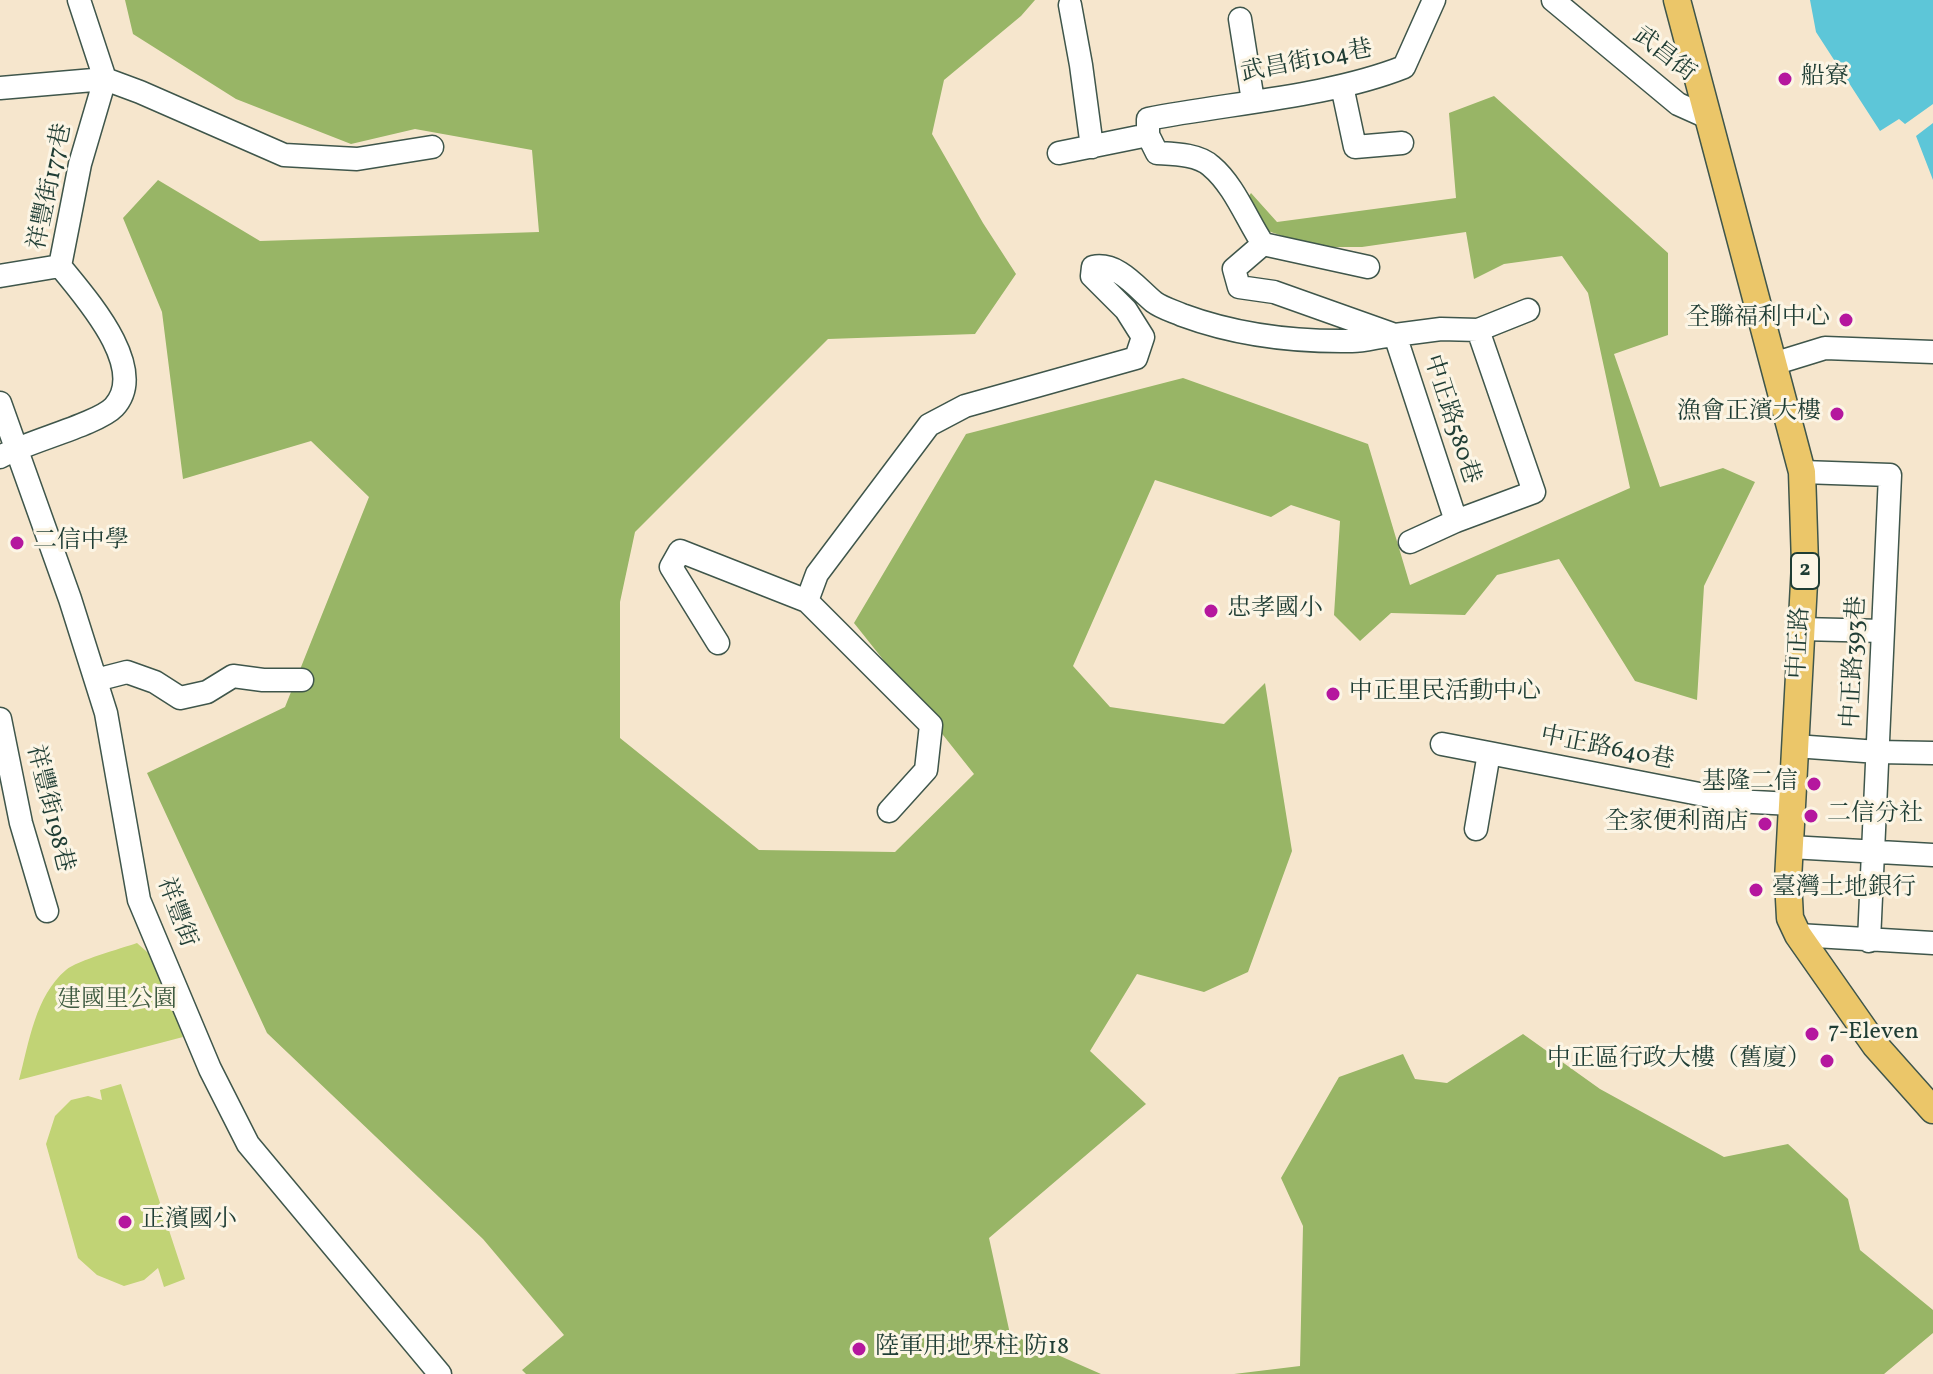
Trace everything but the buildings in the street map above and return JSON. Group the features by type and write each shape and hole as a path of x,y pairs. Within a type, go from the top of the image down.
{"main road":[{"name":"中正路","path":"1677,0 1802,472 1805,543 1790,847 1791,923 1875,1045 1933,1110"}],"street":[{"path":"79,0 105,79"},
{"name":"武昌街104巷","path":"1059,153 1092,147 1148,127 1253,101 1342,86 1404,67 1434,0"},
{"name":"武昌街","path":"1553,0 1678,104 1707,117"},
{"path":"1070,5 1092,147"},
{"path":"1240,19 1253,101"},
{"path":"0,88 105,79 284,155 357,159 432,147"},
{"name":"祥豐街177巷","path":"8,453 95,418 114,407 124,386 119,351 105,322 60,266 80,164 105,79"},
{"path":"1342,86 1355,147 1402,143"},
{"path":"1148,127 1157,153 1184,155 1210,164 1263,244 1368,267"},
{"path":"1263,244 1234,269 1239,287 1274,292 1395,335"},
{"path":"807,601 817,574 929,425 965,406 1136,358 1143,337 1126,310 1092,276 1093,267 1101,265 1132,280 1156,304 1186,316 1279,339 1357,341 1373,336 1441,329 1478,330 1528,310"},
{"path":"0,276 60,266"},
{"name":"中正路580巷","path":"1410,542 1534,492 1478,330"},
{"name":"中正路580巷","path":"1395,335 1456,521"},
{"path":"1773,364 1825,348 1933,352"},
{"name":"祥豐街","path":"0,403 8,453 70,599 106,713 139,900 216,1081 248,1144 440,1374"},
{"name":"中正路393巷","path":"1802,472 1890,475 1869,941"},
{"path":"718,643 671,567 680,551 807,601 931,725 926,770 889,811"},
{"path":"1801,629 1883,631"},
{"path":"96,680 127,672 155,682 180,698 207,692 233,676 302,680"},
{"name":"祥豐街198巷","path":"0,719 21,823 47,911"},
{"name":"中正路640巷","path":"1442,744 1735,801 1792,804"},
{"path":"1795,746 1933,753"},
{"path":"1476,829 1489,753"},
{"path":"1790,847 1933,855"},
{"path":"1798,935 1933,943"}],"green space":[{"path":"125,0 1035,0 1021,16 944,80 932,134 1016,274 975,334 828,339 635,532 620,602 620,738 759,850 895,852 974,774 854,623 966,434 1183,378 1368,444 1410,585 1630,488 1588,293 1562,256 1504,264 1474,279 1466,232 1362,247 1315,247 1265,230 1241,208 1251,193 1277,222 1456,198 1449,113 1494,96 1668,253 1668,335 1614,354 1660,487 1723,468 1755,482 1704,586 1697,700 1635,681 1559,559 1497,575 1465,615 1391,613 1360,641 1334,615 1340,521 1291,505 1271,517 1155,480 1073,666 1110,707 1224,724 1265,683 1292,851 1248,972 1204,992 1137,974 1090,1051 1146,1104 989,1238 1010,1334 1101,1374 526,1374 522,1370 564,1335 483,1239 267,1033 147,773 285,707 369,497 311,441 183,479 162,312 123,218 158,180 260,241 539,232 532,150 415,129 351,144 236,99 133,34"},
{"name":"建國里公園","path":"137,943 155,959 183,1037 19,1080 40,1006 55,981 80,962"},
{"path":"1523,1034 1600,1089 1724,1157 1788,1144 1848,1199 1860,1250 1933,1310 1933,1333 1884,1374 1234,1374 1300,1366 1303,1226 1281,1178 1339,1077 1403,1054 1415,1079 1447,1083"},
{"path":"121,1084 185,1279 164,1287 158,1268 144,1280 124,1286 97,1275 78,1258 46,1144 55,1116 71,1100 88,1096 102,1100 100,1090"}],"water":[{"path":"1810,0 1933,0 1933,104 1905,124 1899,119 1880,131 1816,32"},
{"path":"1933,123 1933,180 1916,136"}],"place":[{"name":"船寮","path":"1785,79"},
{"name":"全聯福利中心","path":"1846,320"},
{"name":"漁會正濱大樓","path":"1837,414"},
{"name":"二信中學","path":"17,543"},
{"name":"忠孝國小","path":"1211,611"},
{"name":"中正里民活動中心","path":"1333,694"},
{"name":"基隆二信","path":"1814,784"},
{"name":"二信分社","path":"1811,816"},
{"name":"全家便利商店","path":"1765,824"},
{"name":"臺灣土地銀行","path":"1756,890"},
{"name":"7-Eleven","path":"1812,1034"},
{"name":"中正區行政大樓（舊廈）","path":"1827,1061"},
{"name":"正濱國小","path":"125,1222"},
{"name":"陸軍用地界柱 防18","path":"859,1349"}]}
